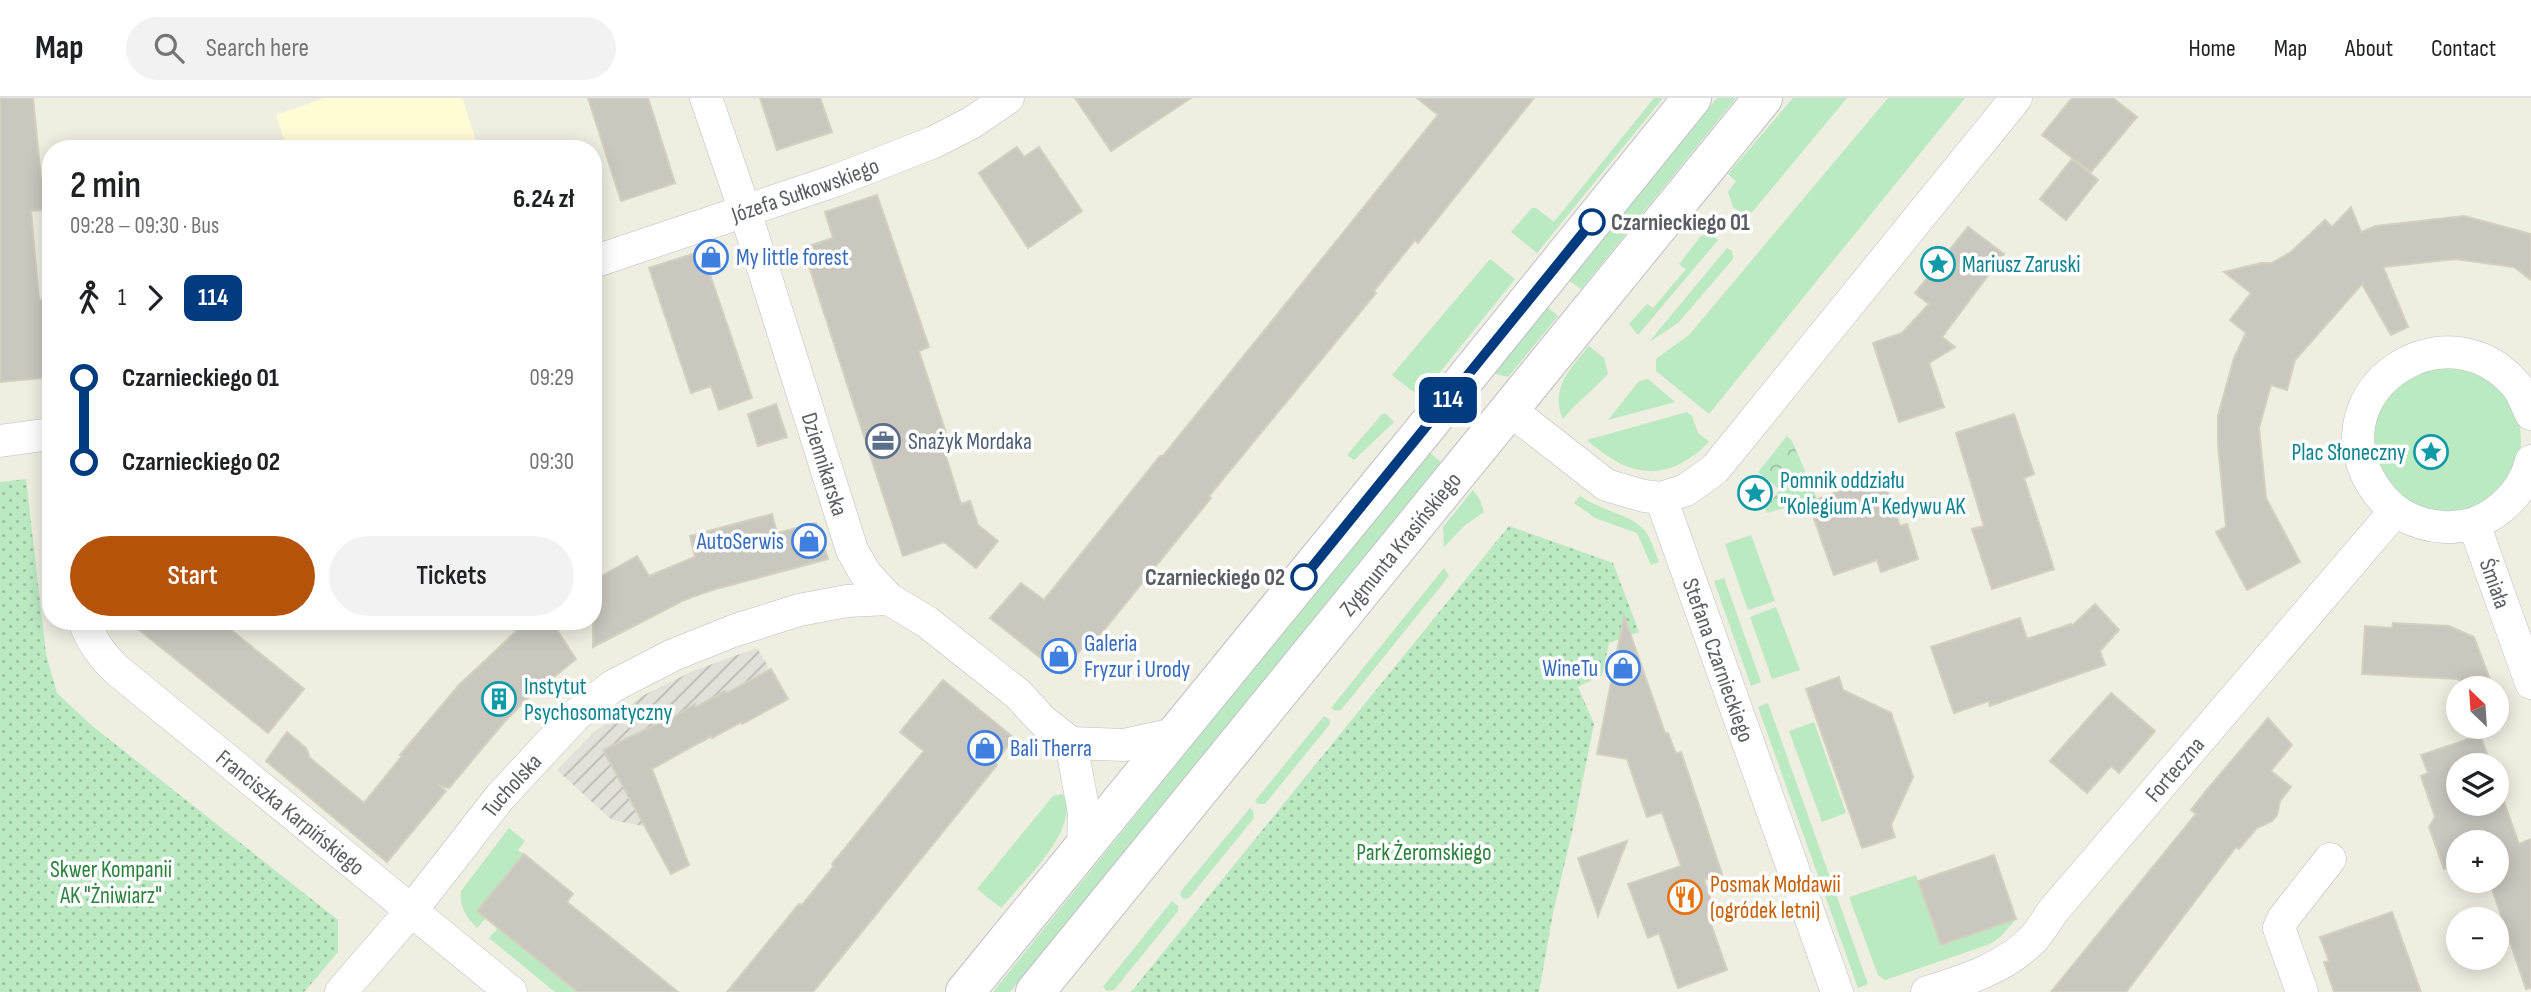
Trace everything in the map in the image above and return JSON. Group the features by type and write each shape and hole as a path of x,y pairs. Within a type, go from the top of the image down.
{"main road":[{"path":"965,992 1692,98"},
{"name":"Zygmunta Krasińskiego","path":"1035,992 1763,98"},
{"path":"1463,381 1509,409"}],"street":[{"name":"Dziennikarska","path":"706,98 745,211 852,550 865,573 889,599 927,622 978,662 1018,694 1043,721 1071,743"},
{"name":"Józefa Sułkowskiego","path":"602,259 837,180 934,142 1008,98"},
{"path":"1509,409 1606,485 1661,498 1686,490 1715,469 2016,98"},
{"path":"2530,469 2514,496 2495,513 2474,524 2445,528 2419,523 2395,511 2374,490 2362,462 2359,432 2367,403 2384,378 2409,360 2438,351 2468,354 2496,366 2518,387 2531,414"},
{"path":"0,441 42,436"},
{"name":"Stefana Czarnieckiego","path":"1661,498 1837,992"},
{"name":"Forteczna","path":"1927,992 1988,970 2019,952 2034,937 2053,911 2395,511"},
{"name":"Śmiała","path":"2474,524 2531,683"},
{"name":"Tucholska","path":"341,992 411,911 500,797 577,714 614,686 673,655 733,631 799,610 847,601 889,599"},
{"name":"Franciszka Karpińskiego","path":"88,630 97,649 118,671 511,992"},
{"path":"1083,847 1084,813 1071,743 1124,746 1175,734"},
{"path":"2302,992 2279,928 2283,919 2330,859"}],"shaded area":[{"path":"325,98 462,98 476,140 284,140 276,115"},
{"path":"757,648 788,699 651,767 669,816 643,826 612,820 557,770 592,734 642,696 693,671"}],"green space":[{"path":"1654,98 1663,98 1537,253 1511,232 1532,208 1536,208 1554,222"},
{"path":"1717,98 1736,98 1581,289 1568,280"},
{"path":"1793,98 1847,98 1746,217 1733,207 1728,192 1736,181 1728,174"},
{"path":"1888,98 1965,98 1709,414 1656,371 1656,359 1689,335"},
{"path":"1711,233 1718,240 1638,335 1629,324 1647,304 1653,308 1686,269 1679,264 1701,236"},
{"path":"1727,248 1732,251 1733,259 1678,323 1649,342"},
{"path":"1490,259 1515,279 1420,397 1392,375"},
{"path":"1547,307 1558,316 1508,377 1493,373"},
{"path":"1589,346 1604,358 1608,374 1563,419 1559,398 1561,388 1569,371"},
{"path":"2447,366 2475,372 2499,388 2515,412 2521,440 2515,468 2499,492 2475,508 2447,514 2419,508 2395,492 2379,468 2373,440 2379,412 2395,388 2419,372"},
{"path":"1648,379 1675,402 1608,420 1639,381"},
{"path":"1687,412 1692,416 1698,433 1709,442 1693,456 1663,470 1633,468 1603,453 1587,440"},
{"path":"1385,413 1394,422 1354,460 1347,455 1382,414"},
{"path":"1787,436 1792,441 1817,499 1767,513 1765,509 1780,490 1758,472"},
{"path":"1429,452 1441,462 1010,992 993,992"},
{"name":"Skwer Kompanii AK \"Żniwiarz\"","path":"26,479 42,630 57,693 91,725 338,920 338,952 304,992 0,992 0,482"},
{"path":"1473,490 1484,512 1464,526 1444,547 1443,527"},
{"path":"1580,496 1640,525 1659,562 1651,565 1637,533 1595,518 1574,503"},
{"name":"Park Żeromskiego","path":"1509,526 1613,563 1639,632 1609,643 1602,675 1578,687 1594,724 1553,913 1539,992 1131,992"},
{"path":"1751,535 1775,601 1748,610 1725,544"},
{"path":"1444,568 1449,576 1341,710 1335,711 1331,708"},
{"path":"1724,578 1761,682 1751,686 1714,581"},
{"path":"1776,607 1800,670 1772,679 1750,617"},
{"path":"1768,703 1868,984 1858,988 1758,707"},
{"path":"1324,716 1329,719 1330,724 1265,804 1258,804 1255,801"},
{"path":"1814,722 1846,813 1822,822 1789,731"},
{"path":"1053,796 1066,796 1067,811 1056,841 1001,908 977,889"},
{"path":"1250,808 1254,818 1189,898 1184,899 1180,895 1182,890"},
{"path":"509,828 525,841 518,850 524,854 478,910 486,918 477,928 464,912 461,891"},
{"path":"1916,875 1941,945 2016,919 1990,944 1885,980 1878,975 1849,897"},
{"path":"1172,901 1178,906 1178,911 1114,990 1107,991 1103,987"},
{"path":"498,928 578,992 555,992 489,938"}],"building":[{"path":"0,98 33,98 42,178 42,210 31,211 39,300 42,300 42,378 0,382"},
{"path":"588,98 648,98 675,183 621,201"},
{"path":"760,98 820,98 832,132 777,150"},
{"path":"1075,98 1191,98 1111,151"},
{"path":"1417,98 1534,98 1418,243 1415,240 1374,291 1376,293 1209,496 1211,498 1087,651 1082,648 1061,674 990,618 1021,583 1044,600 1160,456 1163,456 1438,115"},
{"path":"2072,98 2113,98 2137,117 2091,172 2042,135"},
{"path":"1017,147 1024,157 1039,147 1082,211 1028,248 979,173"},
{"path":"2072,159 2098,180 2066,220 2040,199"},
{"path":"877,195 929,347 919,351 946,433 939,435 961,504 970,501 978,525 998,541 976,568 944,542 903,556 803,248 833,238 825,212"},
{"path":"2351,207 2361,232 2376,226 2464,216 2531,234 2531,280 2514,267 2455,259 2383,267 2408,327 2391,335 2362,284 2295,360 2287,390 2271,385 2259,428 2266,498 2300,562 2247,590 2216,532 2226,527 2218,416 2234,358 2246,333 2230,320 2251,293 2224,272 2272,263 2291,252 2325,220 2332,227"},
{"path":"1968,227 2004,254 1942,337 1955,347 1929,363 1944,407 1899,422 1873,343 1902,333 1929,304 1915,293"},
{"path":"702,251 752,398 719,410 711,386 691,393 649,268"},
{"path":"776,404 787,437 758,446 748,414"},
{"path":"2014,414 2034,474 2024,478 2054,569 1992,589 1972,529 1984,526 1956,433"},
{"path":"1882,476 1900,526 1907,524 1918,559 1881,572 1877,560 1834,575 1814,519 1823,516 1817,499"},
{"path":"772,514 777,533 816,523 828,559 684,600 593,647 593,630 602,630 602,576 637,556 649,576 695,557 690,536"},
{"path":"2095,604 2119,630 2100,651 2105,665 1990,706 1989,701 1954,713 1931,647 2020,618 2027,639 2071,624 2072,626"},
{"path":"1624,616 1665,733 1668,733 1676,754 1681,752 1722,874 1704,880 1715,911 1707,913 1727,970 1678,988 1659,933 1648,938 1628,884 1681,866 1662,812 1647,817 1627,759 1597,754"},
{"path":"2393,623 2449,626 2474,637 2489,676 2446,676 2446,678 2362,674 2365,626 2392,628"},
{"path":"139,630 231,630 304,689 268,733"},
{"path":"517,630 557,630 576,659 528,698 505,721 449,788 438,785 446,791 387,862 266,761 287,732 306,748 310,758 364,803 459,685"},
{"path":"771,669 788,699 742,724 741,722 712,738 711,736 652,769 689,865 671,874 603,750 665,720 666,722 695,704 696,707 725,691 727,693"},
{"path":"1839,677 1843,690 1891,713 1913,777 1891,825 1895,837 1862,848 1806,689"},
{"path":"943,680 1014,738 995,763 997,765 813,992 727,992 834,866 832,864 924,751 900,732"},
{"path":"2111,693 2155,731 2119,773 2111,766 2087,793 2050,761"},
{"path":"2268,718 2292,745 2271,771 2291,787 2280,801 2277,815 2272,821 2257,828 2239,849 2236,847 2126,992 2051,992 2196,814 2191,810 2205,792"},
{"path":"2468,739 2481,739 2487,753 2446,753 2446,816 2509,816 2519,844 2531,839 2531,988 2526,989 2509,939 2509,907 2498,907 2493,893 2509,893 2509,830 2446,830 2444,869 2429,827 2435,817 2421,776 2428,773 2421,755"},
{"path":"1627,841 1598,916 1578,858"},
{"path":"524,854 573,894 567,902 678,992 578,992 477,911"},
{"path":"1994,855 2016,919 1941,945 1918,881"},
{"path":"2392,912 2421,992 2334,992 2324,962 2329,961 2320,937"}],"bus line":[{"name":"114","path":"1304,577 1592,222"}],"place":[{"name":"Czarnieckiego 01","path":"1592,222"},
{"name":"My little forest","path":"711,257"},
{"name":"Mariusz Zaruski","path":"1938,264"},
{"name":"Snażyk Mordaka","path":"883,441"},
{"name":"Plac Słoneczny","path":"2431,452"},
{"name":"Pomnik oddziału \"Kolegium A\" Kedywu AK","path":"1755,493"},
{"name":"AutoSerwis","path":"809,541"},
{"name":"Czarnieckiego 02","path":"1304,577"},
{"name":"Galeria Fryzur i Urody","path":"1059,656"},
{"name":"WineTu","path":"1623,668"},
{"name":"Instytut Psychosomatyczny","path":"499,699"},
{"name":"Bali Therra","path":"985,748"},
{"name":"Posmak Mołdawii (ogródek letni)","path":"1685,897"}]}
